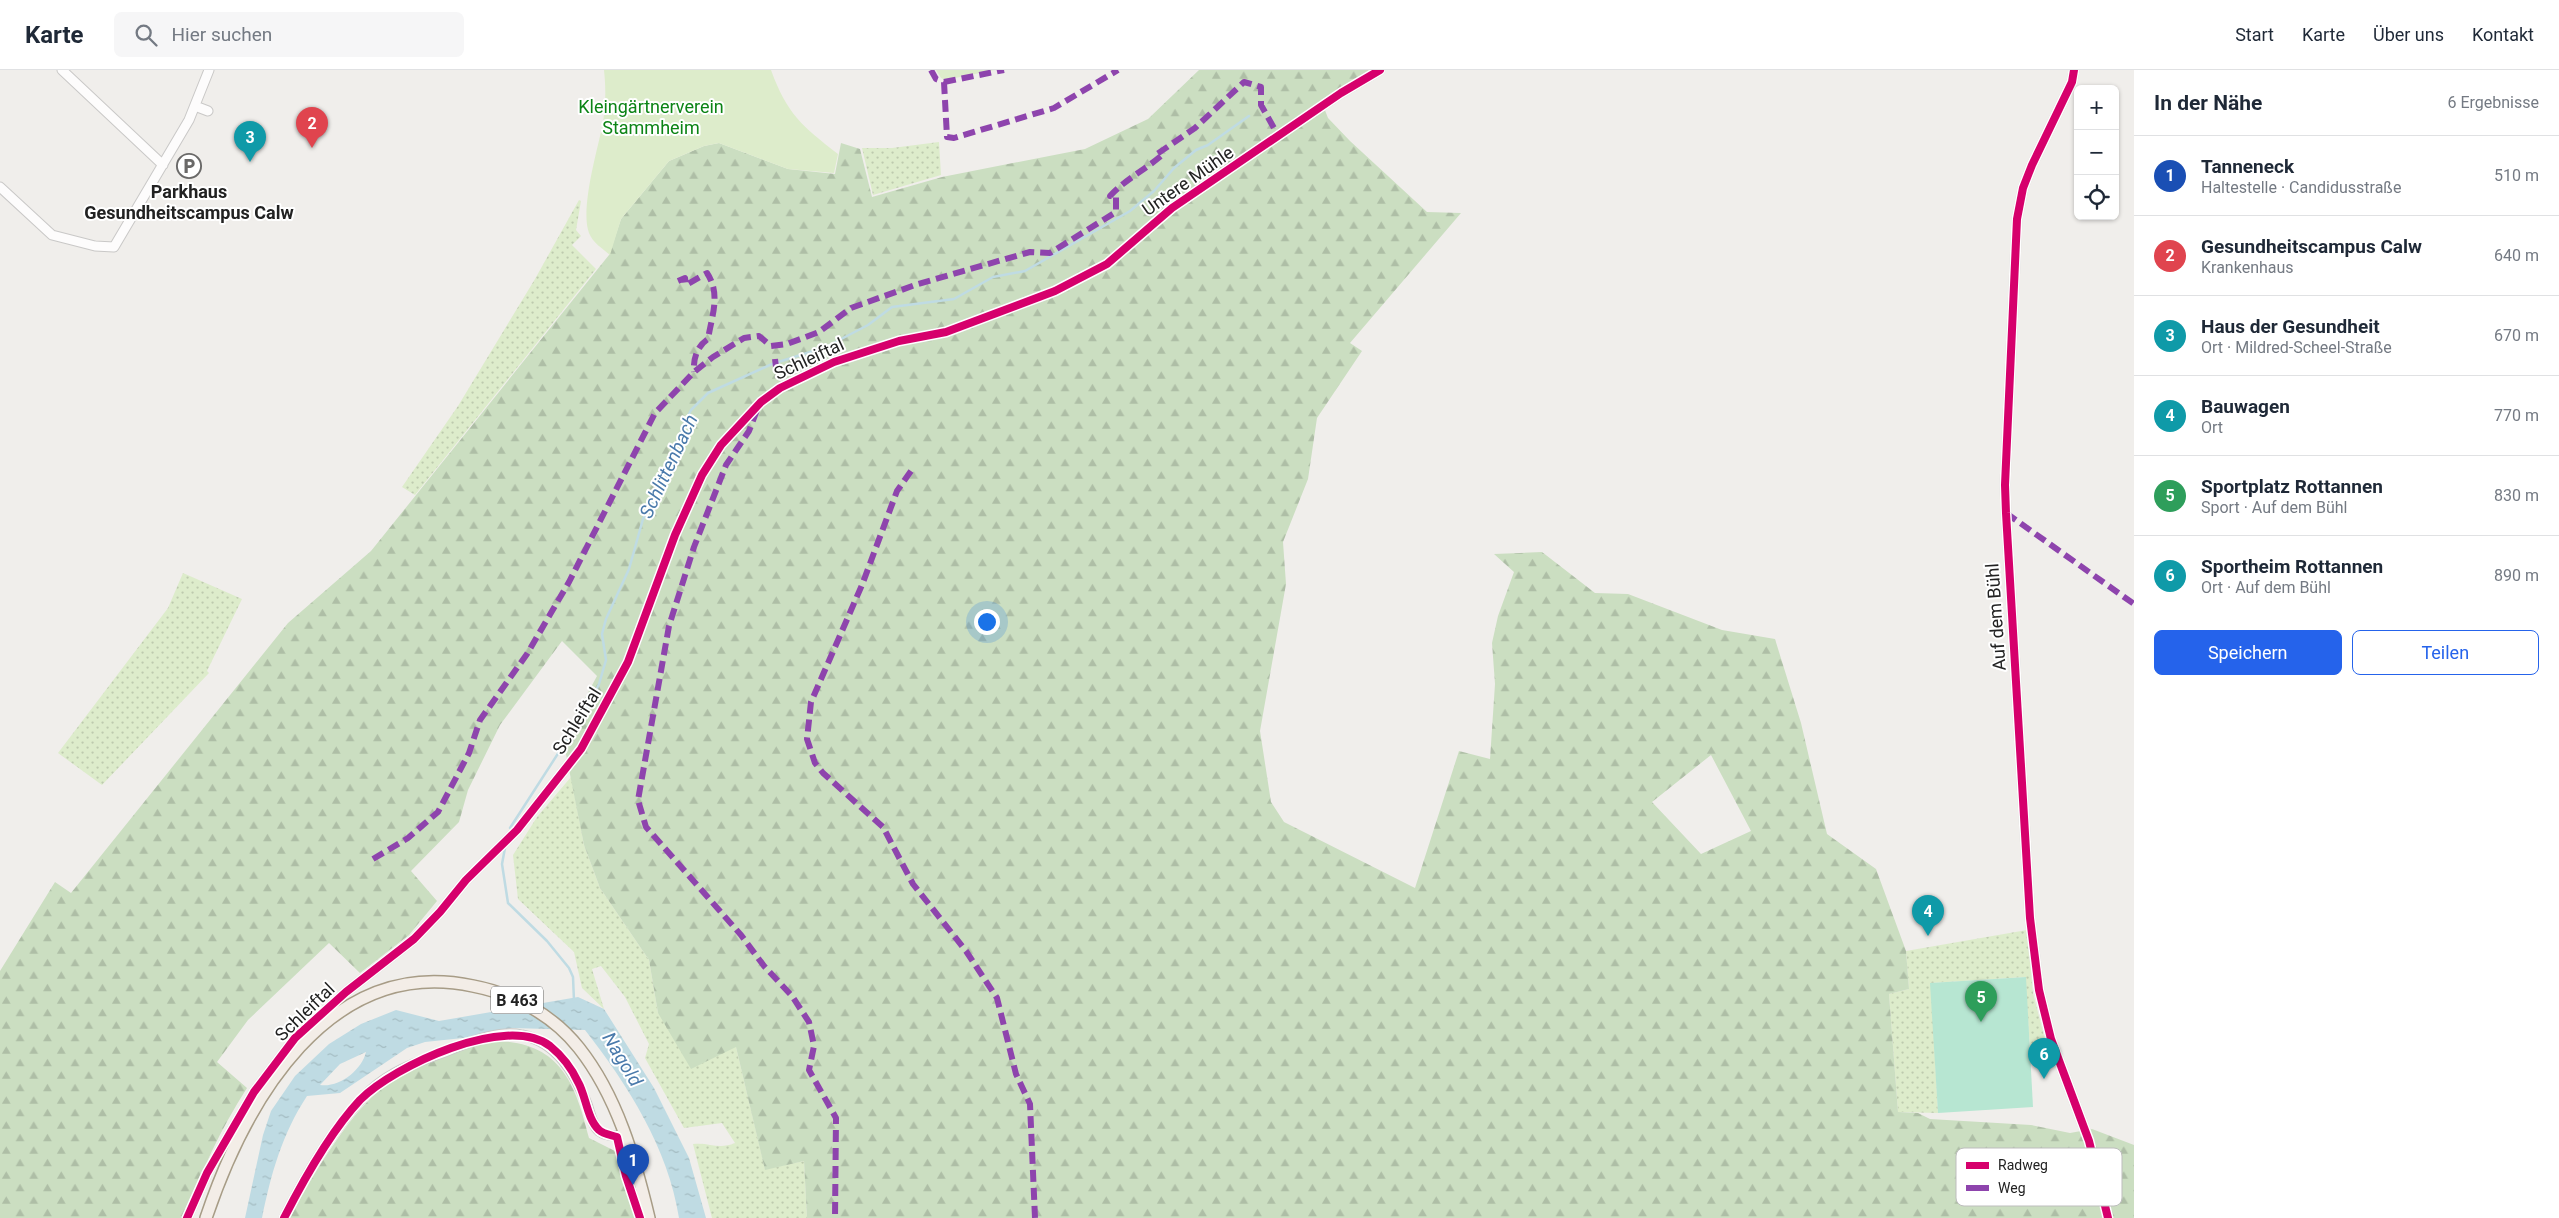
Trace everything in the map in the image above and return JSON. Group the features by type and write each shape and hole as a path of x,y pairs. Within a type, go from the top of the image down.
{"main road":[{"name":"B 463","path":"206,1218 223,1172 244,1128 290,1055 309,1036 347,1007 370,995 396,986 442,981 484,988 523,1003 543,1015 578,1047 606,1091 625,1134 640,1180 649,1218"}],"street":[{"path":"62,70 163,166"},
{"path":"0,187 52,234 95,246 114,247 163,166 195,106 209,70"},
{"name":"Untere Mühle","path":"1010,308 1055,291 1106,264 1172,208 1341,93 1380,70"},
{"name":"Auf dem Bühl","path":"2074,70 2072,82 2029,173 2017,220 2005,485 2030,918 2036,972 2051,1039 2090,1148"},
{"path":"195,106 208,111"},
{"name":"Schleiftal","path":"187,1218 207,1173 254,1092 295,1038 346,992 414,939 440,912 466,880 517,830 581,749 609,701 628,662 675,535 702,475 721,444 738,424 760,402 780,388 834,362 899,341 946,332 1010,308"},
{"path":"284,1218 342,1122 377,1084 410,1066 488,1037 520,1034 535,1038 549,1046 561,1057 578,1082 594,1123 600,1131 617,1137 625,1134"}],"green space":[{"name":"Kleingärtnerverein Stammheim","path":"604,70 771,70 783,98 797,118 838,154 834,173 788,169 719,143 704,146 669,161 621,219 610,255 593,240 587,223 590,180 604,113"},
{"path":"936,70 995,70 945,80 941,78"},
{"path":"1199,70 1372,70 1321,100 1328,118 1350,141 1427,212 1461,213 1350,343 1362,351 1317,418 1308,479 1283,542 1286,584 1260,731 1271,802 1284,822 1415,888 1459,751 1490,759 1495,684 1492,643 1498,616 1514,572 1494,554 1542,552 1595,593 1628,594 1722,630 1775,639 1801,723 1827,834 1876,869 1906,951 1909,989 1889,994 1898,1112 1918,1113 1930,1119 2031,1125 2070,1133 2092,1129 2134,1145 2134,1218 807,1218 804,1161 765,1170 736,1047 691,1069 658,1013 649,960 600,888 584,845 563,739 597,676 562,641 500,725 468,790 459,822 411,871 437,901 409,935 360,973 329,943 248,1020 217,1062 247,1088 228,1119 212,1151 185,1218 0,1218 0,971 55,882 71,893 288,623 371,551 609,255 621,219 669,161 704,146 719,143 788,169 835,174 841,143 860,149 872,197 942,177 1085,149 1148,119","holes":["1711,755 1751,831 1701,854 1652,802"]},
{"path":"939,142 941,175 873,195 862,148 892,148"},
{"path":"579,200 581,201 576,230 581,236 572,245 596,269 415,495 402,487 458,406 535,279"},
{"path":"183,573 242,599 207,671 209,673 102,785 58,753 168,608"},
{"path":"571,777 584,845 600,888 649,960 658,1013 736,1047 765,1169 804,1161 807,1218 712,1218 693,1144 724,1146 735,1143 722,1123 684,1128 645,1058 649,1044 625,997 601,966 592,969 604,1009 582,988 574,952 518,899 513,855 537,817"},
{"path":"2027,930 2033,993 2050,1059 2031,1061 2025,977 1931,983 1938,1113 1898,1112 1889,994 1909,989 1906,951"},
{"path":"2026,977 2033,1107 1938,1113 1930,983"},
{"path":"494,1041 516,1043 535,1049 549,1057 561,1069 578,1099 589,1138 615,1151 621,1178 636,1218 290,1218 332,1147 358,1112 372,1097 385,1086 423,1065 452,1053"}],"water":[{"name":"Nagold","path":"578,997 604,1009 654,1088 689,1158 706,1218 679,1218 674,1192 666,1167 644,1118 631,1095 585,1030 511,1028 463,1038 425,1042 407,1048 340,1093 307,1096 298,1110 278,1155 262,1218 245,1218 263,1135 271,1111 295,1076 329,1044 361,1024 396,1010 439,1021","holes":["366,1052 364,1059 355,1071 342,1081 335,1084 320,1085 340,1064"]}],"waterway":[{"name":"Schlittenbach","path":"510,828 588,707 599,684 606,660 602,634 606,619 629,569 643,519 655,500 661,480 691,410 708,393 772,364 826,347 868,325 892,307 954,299 993,277 1025,271 1130,211 1154,191 1174,168 1196,150 1208,145 1249,116"},
{"name":"Schlittenbach","path":"505,848 502,864 508,903 547,941 569,968 573,977 574,1001"}],"marked path":[{"path":"931,70 936,79 944,82"},
{"path":"944,82 1004,70"},
{"path":"944,82 947,137 954,138 1054,108 1118,70"},
{"path":"373,859 408,838 438,812 469,753 480,720 527,654 569,582 655,413 694,372 713,357 744,338 759,336 771,346 787,344 819,332 851,308 918,284 1030,252 1050,253 1116,212 1116,196 1110,196 1161,156 1157,154 1195,128 1244,82 1261,87 1261,105 1279,137"},
{"path":"678,281 685,278 686,285 707,273 714,289 715,297 708,339 696,353 694,372"},
{"path":"775,359 776,367"},
{"path":"757,410 749,431 726,465 694,547 669,626 638,800 646,827 741,935 764,966 792,996 809,1022 814,1046 809,1070 836,1118 835,1218"},
{"path":"911,471 897,491 862,585 811,702 807,739 815,763 823,773 883,827 913,884 966,951 997,998 1016,1074 1030,1104 1035,1218"},
{"path":"2006,513 2134,604"}],"cycle path":[{"path":"187,1218 207,1173 254,1092 295,1038 346,992 414,939 440,912 466,880 517,830 581,749 628,662 675,535 702,475 721,445 761,402 780,388 834,362 899,341 946,332 1055,291 1107,264 1172,208 1341,93 1380,70"},
{"path":"2074,70 2072,82 2023,188 2017,219 2005,485 2030,918 2039,990 2051,1039 2091,1148"},
{"path":"284,1218 328,1141 360,1100 376,1087 423,1059 451,1048 480,1040 507,1036 531,1037 550,1046 569,1067 581,1088 589,1114 595,1125 599,1130 617,1137 626,1176 640,1218"},
{"path":"2105,1206 2108,1218"}],"place":[{"name":"Gesundheitscampus Calw","path":"312,148"},
{"name":"Haus der Gesundheit","path":"250,162"},
{"name":"Parkhaus Gesundheitscampus Calw","path":"189,166"},
{"name":"Bauwagen","path":"1928,936"},
{"name":"Sportplatz Rottannen","path":"1981,1022"},
{"name":"Sportheim Rottannen","path":"2044,1079"},
{"name":"Tanneneck","path":"633,1185"}]}
